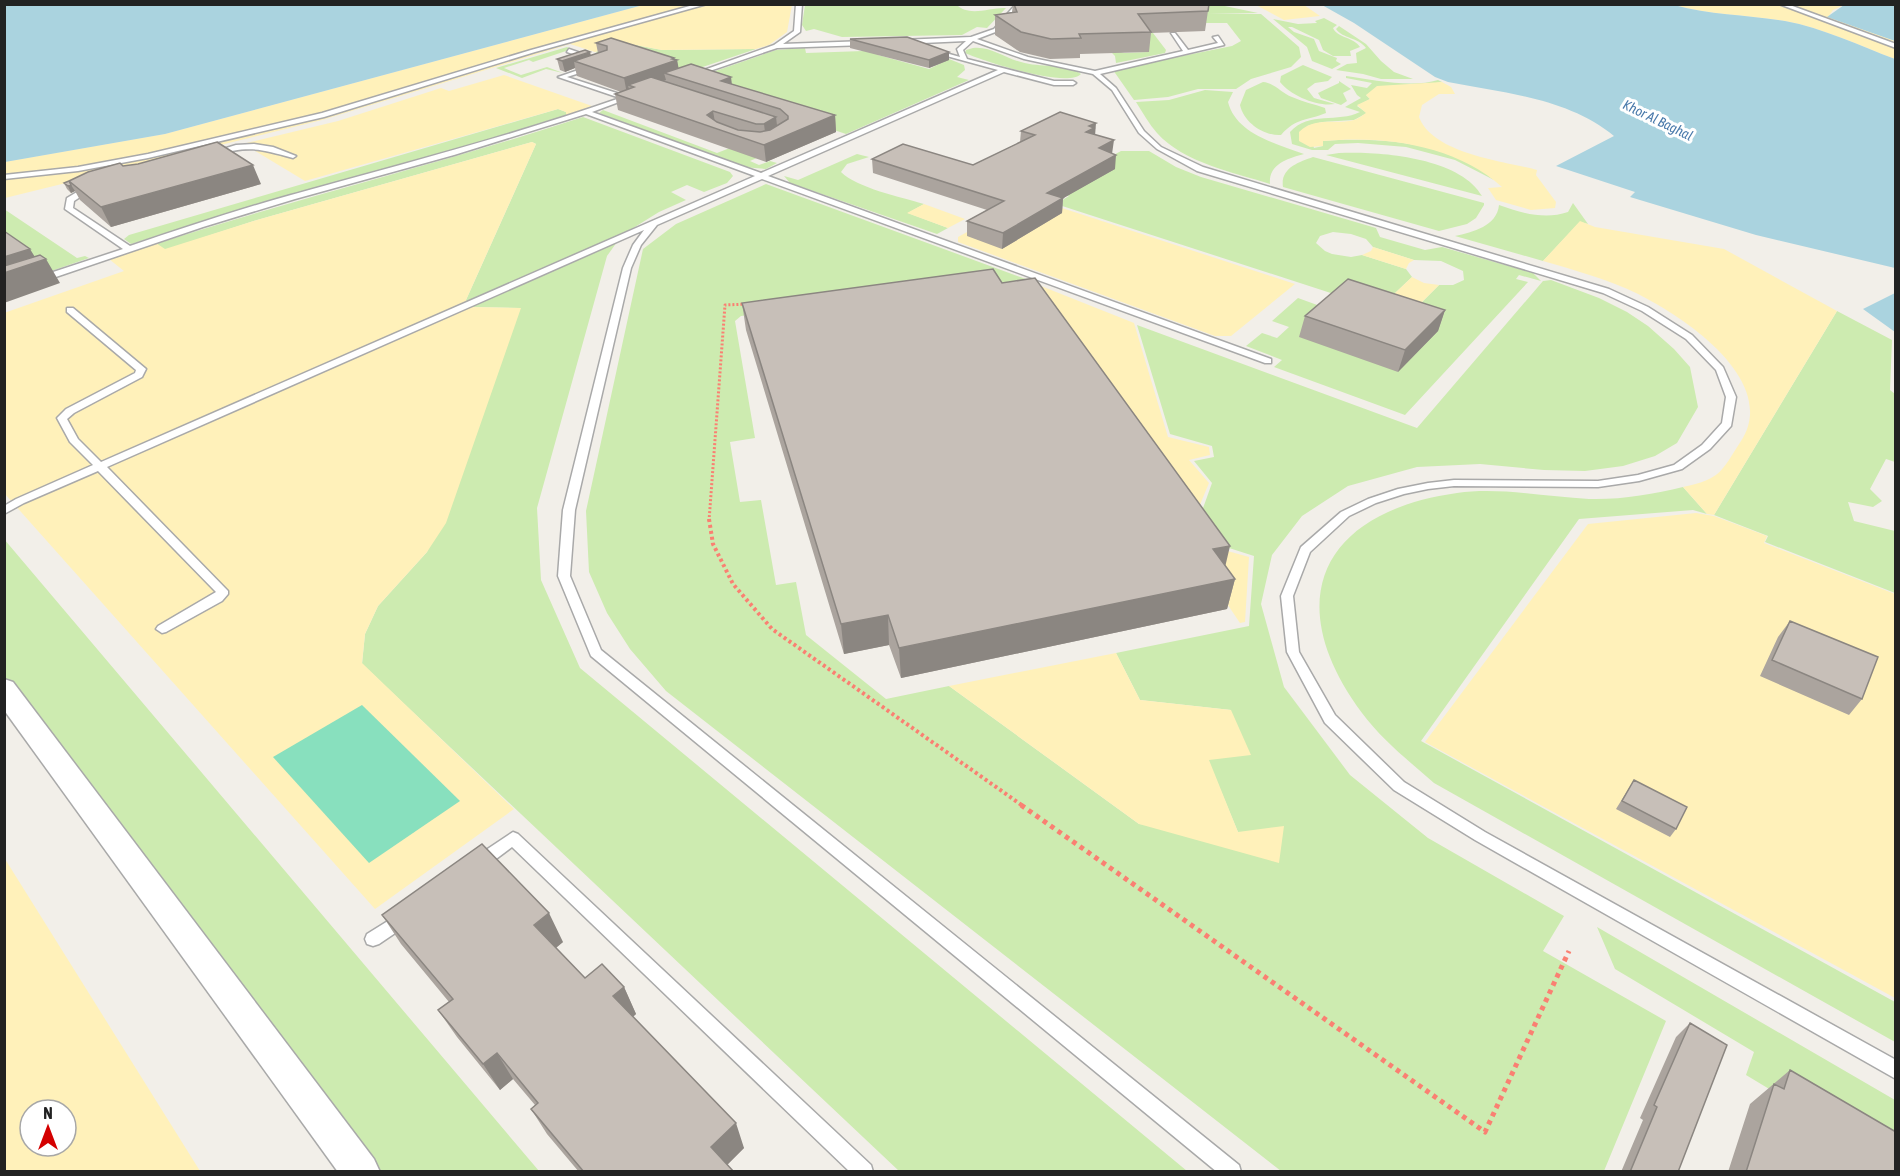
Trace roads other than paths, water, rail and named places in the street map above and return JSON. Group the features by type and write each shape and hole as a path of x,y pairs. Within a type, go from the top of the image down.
{"street":[{"path":"4,689 361,1172"}],"lane":[{"path":"4,177 78,169 148,156 324,115 533,51 705,4"},
{"path":"797,32 799,4"},
{"path":"921,48 899,42 972,39 996,30 1019,4"},
{"path":"1781,4 1896,46"},
{"path":"797,32 830,44"},
{"path":"687,77 776,46 797,32"},
{"path":"1173,34 1186,52"},
{"path":"972,39 1026,58 1095,73 1222,44 1216,37"},
{"path":"966,61 960,54 960,49 972,39"},
{"path":"776,46 876,42"},
{"path":"568,51 595,63 561,77 626,98"},
{"path":"933,51 1054,83 1073,83"},
{"path":"4,512 20,501 1004,70"},
{"path":"1095,73 1114,89 1141,132 1159,148 1200,169 1606,291 1645,309 1689,337 1719,369 1731,397 1727,424 1706,447 1678,467 1639,478 1599,484 1454,483 1428,486 1382,498 1345,514 1305,550 1287,596 1293,652 1330,719 1399,786 1480,836 1896,1070"},
{"path":"35,281 292,197 452,154 645,92"},
{"path":"586,112 1268,361"},
{"path":"202,156 254,144 264,145 293,156"},
{"path":"94,187 70,200 69,209 129,249"},
{"path":"654,223 637,244 627,267 569,510 564,576 596,653 1232,1172"},
{"path":"70,310 141,369 139,375 127,383 70,411 62,418 74,440 222,591 218,598 162,629"},
{"path":"4,504 20,501"},
{"path":"467,872 513,838 864,1172"},
{"path":"374,939 420,906"}],"water":[{"path":"4,5 643,5 165,134 5,162"},
{"name":"Khor Al Baghal","path":"1322,5 1674,5 1799,24 1895,59 1895,268 1756,235 1630,197 1635,192 1556,166 1614,136 1596,123 1556,105 1513,94 1448,82 1435,77 1354,23"},
{"path":"1844,5 1895,5 1895,41 1827,17"},
{"path":"1895,293 1895,332 1863,309"}]}
